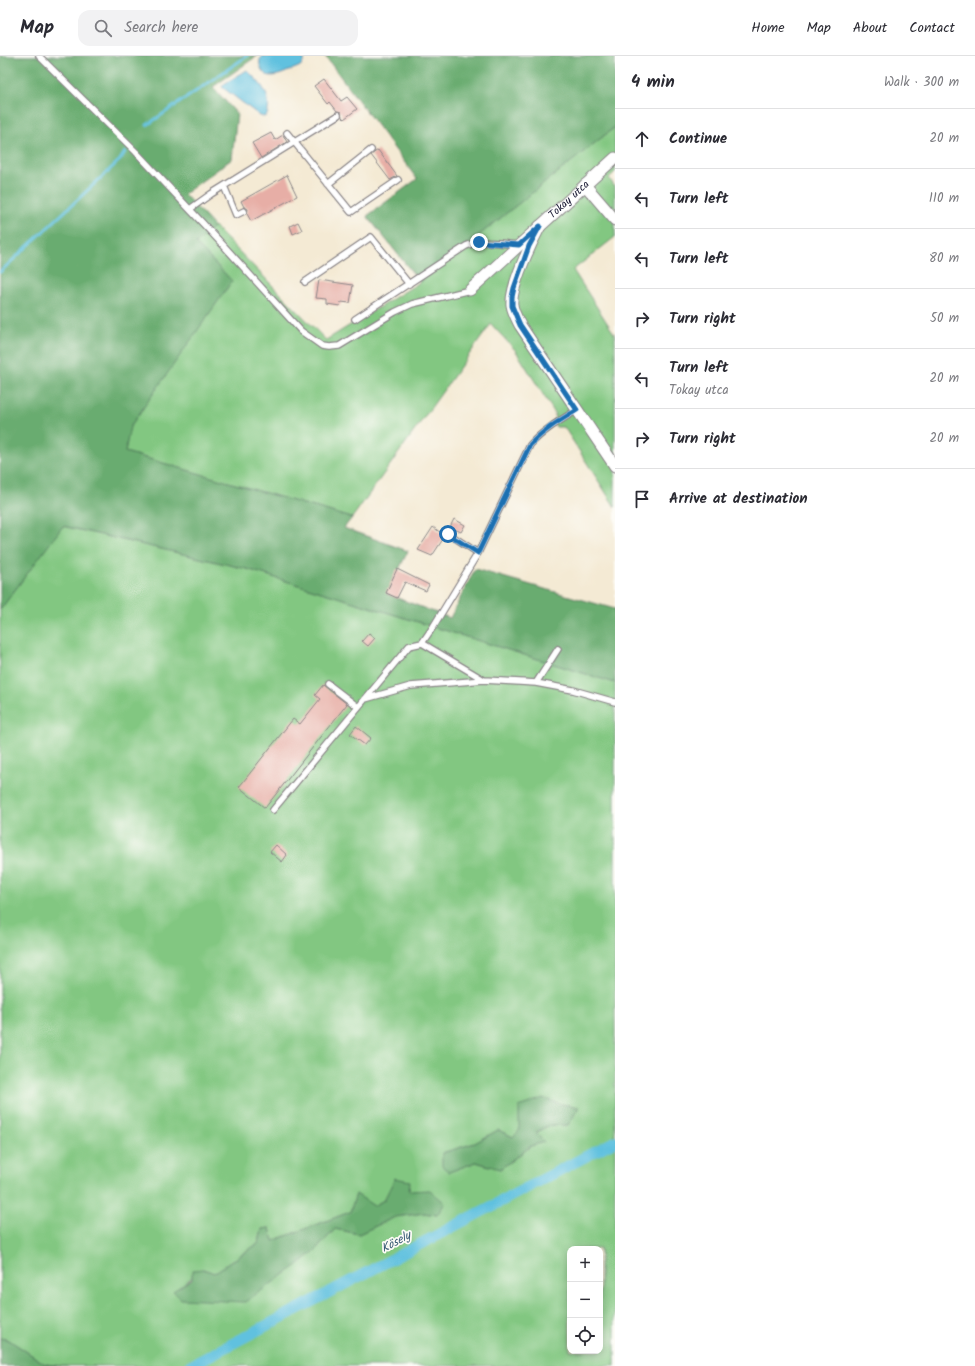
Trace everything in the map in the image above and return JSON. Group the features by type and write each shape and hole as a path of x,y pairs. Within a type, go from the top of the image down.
{"street":[{"name":"Tokay utca","path":"470,290 615,158"},
{"path":"585,185 615,220"},
{"path":"540,226 529,246 514,288 512,306 520,325 615,466"}],"lane":[{"path":"39,56 136,152 301,331 322,346 334,347 344,344 395,312 412,304 470,290"},
{"path":"190,209 338,115"},
{"path":"287,133 351,212 398,180"},
{"path":"328,184 371,150"},
{"path":"224,186 236,215 244,212"},
{"path":"305,282 371,237 409,284"},
{"path":"355,319 466,246 473,243 519,245"},
{"path":"273,810 409,646 422,642 433,627 478,553 530,445 535,439 555,424 577,410"},
{"path":"448,534 478,553"},
{"path":"422,642 484,680"},
{"path":"536,683 558,649"},
{"path":"364,700 411,686 484,680 536,683 573,690 615,702"},
{"path":"328,684 358,707"}],"green space":[{"path":"0,56 257,56 213,87 237,114 232,159 184,194 214,226 196,244 232,281 130,427 125,452 352,518 344,528 408,551 387,594 450,618 475,569 615,609 615,683 247,569 63,526 0,610"},
{"path":"325,56 615,56 615,127 420,282 367,216 417,179"},
{"path":"615,127 615,172 609,178 615,187 615,237 573,270 615,335 615,507 564,427 556,427 553,421 555,418 554,412 516,351 491,324 352,518 125,452 129,427 232,281 196,244 214,226 326,340 420,282"},
{"path":"62,526 247,569 615,683 615,1366 62,1366 45,1364 9,1340 0,1338 0,610","holes":["561,1104 579,1107 568,1125 550,1125 536,1133 543,1142 531,1146 500,1169 476,1162 449,1172 442,1153 475,1143 498,1130 513,1137 519,1131","356,1194 373,1206 384,1200 437,1215 424,1213 395,1217 359,1234 335,1229 315,1251 174,1291 203,1269 214,1273 259,1243 262,1229 270,1228 273,1241 350,1212"]},
{"path":"543,1098 561,1104 579,1107 568,1125 550,1125 536,1132 544,1142 531,1146 500,1169 476,1162 449,1172 442,1166 442,1153 475,1143 498,1130 513,1137 519,1131 519,1107"},
{"path":"395,1178 410,1181 409,1191 430,1190 445,1203 437,1215 424,1213 395,1217 359,1234 335,1229 315,1251 298,1265 245,1302 181,1299 173,1291 192,1279 192,1270 203,1269 214,1273 259,1243 262,1229 270,1228 273,1241 350,1212 356,1194 374,1206 384,1200"},
{"path":"0,1338 9,1340 45,1364 61,1366 0,1366"}],"water":[{"path":"262,56 305,56 299,67 279,75 270,76 263,72 260,66"},
{"path":"247,70 261,85 267,95 268,108 267,115 264,117 260,116 222,87 224,84"}],"building":[{"path":"324,79 341,101 347,97 357,109 344,119 341,112 337,111 330,102 328,104 314,86"},
{"path":"271,133 275,140 283,135 287,142 261,158 252,143"},
{"path":"378,150 397,176 390,180 371,155"},
{"path":"287,175 297,196 251,221 247,214 248,209 244,207 241,201"},
{"path":"298,222 302,230 293,234 290,226"},
{"path":"319,280 353,285 350,303 341,302 340,306 327,304 327,299 316,298"},
{"path":"454,519 465,525 461,532 450,527"},
{"path":"433,527 445,536 432,556 418,550"},
{"path":"397,569 429,585 426,591 405,582 397,598 386,593"},
{"path":"369,633 375,638 368,646 362,641"},
{"path":"323,685 347,704 265,808 239,787 293,719 300,724 320,699 315,695"},
{"path":"356,726 371,738 365,745 350,734"},
{"path":"276,845 287,855 282,862 270,852"}],"waterway":[{"path":"147,125 247,56"},
{"path":"0,272 120,160 125,152"},
{"name":"Kösely","path":"190,1366 615,1141"}],"route":[{"path":"448,534 478,553 530,445 535,439 555,424 577,410 520,325 512,306 514,288 529,246 540,226 519,245 479,242"}]}
